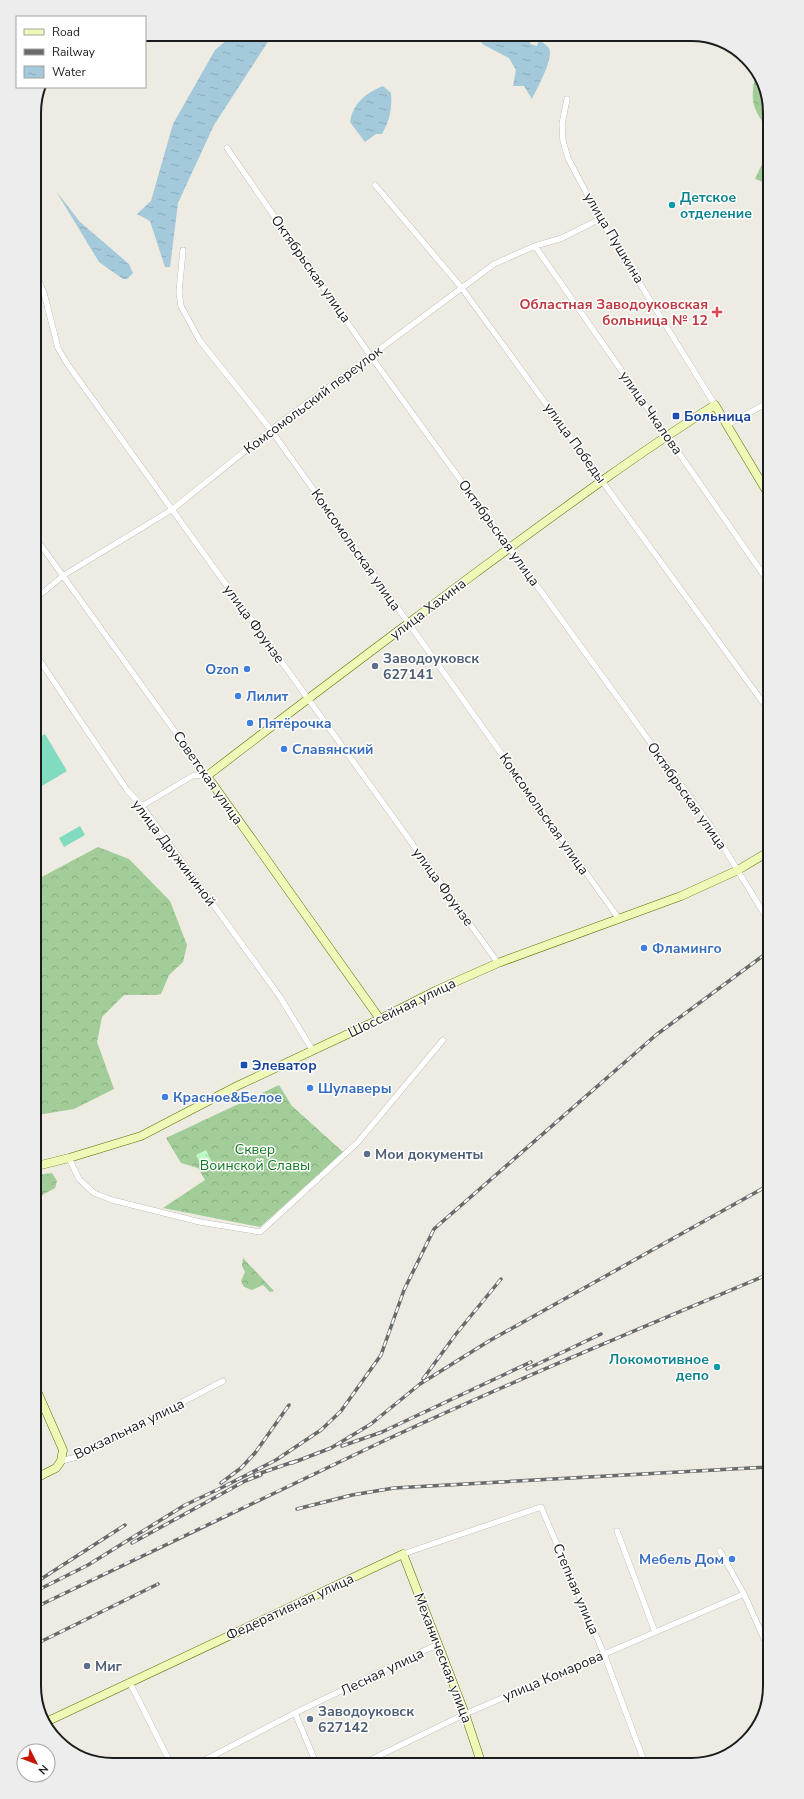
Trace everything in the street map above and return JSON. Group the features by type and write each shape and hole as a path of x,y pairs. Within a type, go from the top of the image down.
{"street":[{"name":"улица Пушкина","path":"567,99 562,124 563,141 568,158 600,219 763,485"},
{"name":"Октябрьская улица","path":"226,148 370,356 710,825 763,912"},
{"name":"улица Победы","path":"375,185 462,287 763,702"},
{"name":"Комсомольский переулок","path":"41,594 64,575 173,509 271,430 494,264 535,246 562,238 600,219"},
{"name":"улица Чкалова","path":"535,246 763,574"},
{"name":"Комсомольская улица","path":"184,250 179,292 181,306 200,341 271,430 619,919"},
{"name":"улица Фрунзе","path":"41,286 58,348 66,362 498,963"},
{"name":"улица Хахина","path":"142,806 194,775 207,776 308,698 510,548 666,436 715,405"},
{"path":"727,425 763,405"},
{"name":"Советская улица","path":"41,545 380,1019"},
{"name":"улица Дружининой","path":"41,662 127,790 142,806 280,997 313,1051"},
{"name":"Шоссейная улица","path":"41,1165 141,1136 237,1086 380,1019 437,990 498,963 681,896 738,870 763,855"},
{"path":"69,1158 79,1179 94,1193 112,1200 200,1222 260,1232 358,1142 443,1040"},
{"name":"Вокзальная улица","path":"41,1476 56,1468 61,1461 76,1457 223,1381"},
{"path":"41,1398 63,1450 61,1461"},
{"name":"Федеративная улица","path":"49,1720 404,1554 541,1507"},
{"name":"Степная улица","path":"541,1507 604,1654 643,1758"},
{"path":"617,1531 655,1632"},
{"path":"720,1551 744,1594 763,1636"},
{"name":"Механическая улица","path":"404,1554 465,1714 480,1758"},
{"name":"улица Комарова","path":"374,1758 465,1714 744,1594"},
{"name":"Лесная улица","path":"209,1758 295,1713 438,1644"},
{"path":"130,1683 168,1758"},
{"path":"295,1713 314,1758"}],"green space":[{"path":"754,80 761,95 763,122 757,113 753,102"},
{"path":"763,162 763,182 755,179"},
{"path":"45,734 67,771 41,787 41,736"},
{"path":"80,826 85,835 64,847 59,838"},
{"path":"98,847 129,859 170,901 187,945 183,962 169,975 161,994 124,995 102,1017 97,1042 114,1089 74,1109 41,1114 41,877"},
{"name":"Сквер Воинской Славы","path":"279,1085 292,1106 343,1152 260,1227 163,1208 205,1180 198,1168 181,1163 166,1138"},
{"path":"206,1150 213,1164 203,1169 196,1155"},
{"path":"52,1173 57,1181 55,1188 41,1196 41,1174"},
{"path":"243,1258 274,1291 270,1292 263,1285 252,1290 244,1287 241,1281 245,1272 242,1266"}],"water":[{"path":"226,41 268,41 214,125 178,203 170,267 165,267 150,221 137,214 151,201 173,124 215,50"},
{"path":"480,41 530,41 530,44 537,46 539,41 540,41 549,48 550,53 547,66 532,99 524,86 513,86 516,70 509,58 484,45"},
{"path":"383,86 391,93 391,109 389,119 382,134 376,134 365,142 350,122 352,115 357,104 366,95"},
{"path":"56,191 80,222 129,264 133,273 127,279 123,279 99,262"}],"railway":[{"path":"215,1491 276,1460 321,1430 341,1411 381,1355 404,1290 434,1229 656,1035 763,956"},
{"path":"292,1463 331,1448 371,1424 420,1384 489,1341 763,1188"},
{"path":"41,1605 422,1423 570,1358 763,1277"},
{"path":"423,1379 456,1334 501,1279"},
{"path":"527,1369 601,1334"},
{"path":"342,1446 382,1432 531,1362"},
{"path":"221,1483 241,1468 255,1453 289,1405"},
{"path":"255,1475 296,1461"},
{"path":"297,1509 352,1495 394,1488 763,1467"},
{"path":"132,1543 245,1481 261,1475"},
{"path":"41,1588 88,1565 185,1505 219,1489"},
{"path":"41,1579 125,1525"},
{"path":"41,1642 158,1584"}],"place":[{"name":"Детское отделение","path":"672,205"},
{"name":"Областная Заводоуковская больница № 12","path":"717,312"},
{"name":"Больница","path":"676,416"},
{"name":"Заводоуковск 627141","path":"375,666"},
{"name":"Ozon","path":"247,669"},
{"name":"Лилит","path":"238,696"},
{"name":"Пятёрочка","path":"250,723"},
{"name":"Славянский","path":"284,749"},
{"name":"Фламинго","path":"644,948"},
{"name":"Элеватор","path":"244,1065"},
{"name":"Шулаверы","path":"310,1088"},
{"name":"Красное&Белое","path":"165,1097"},
{"name":"Мои документы","path":"367,1154"},
{"name":"Локомотивное депо","path":"717,1367"},
{"name":"Мебель Дом","path":"732,1559"},
{"name":"Миг","path":"87,1666"},
{"name":"Заводоуковск 627142","path":"310,1719"}]}
